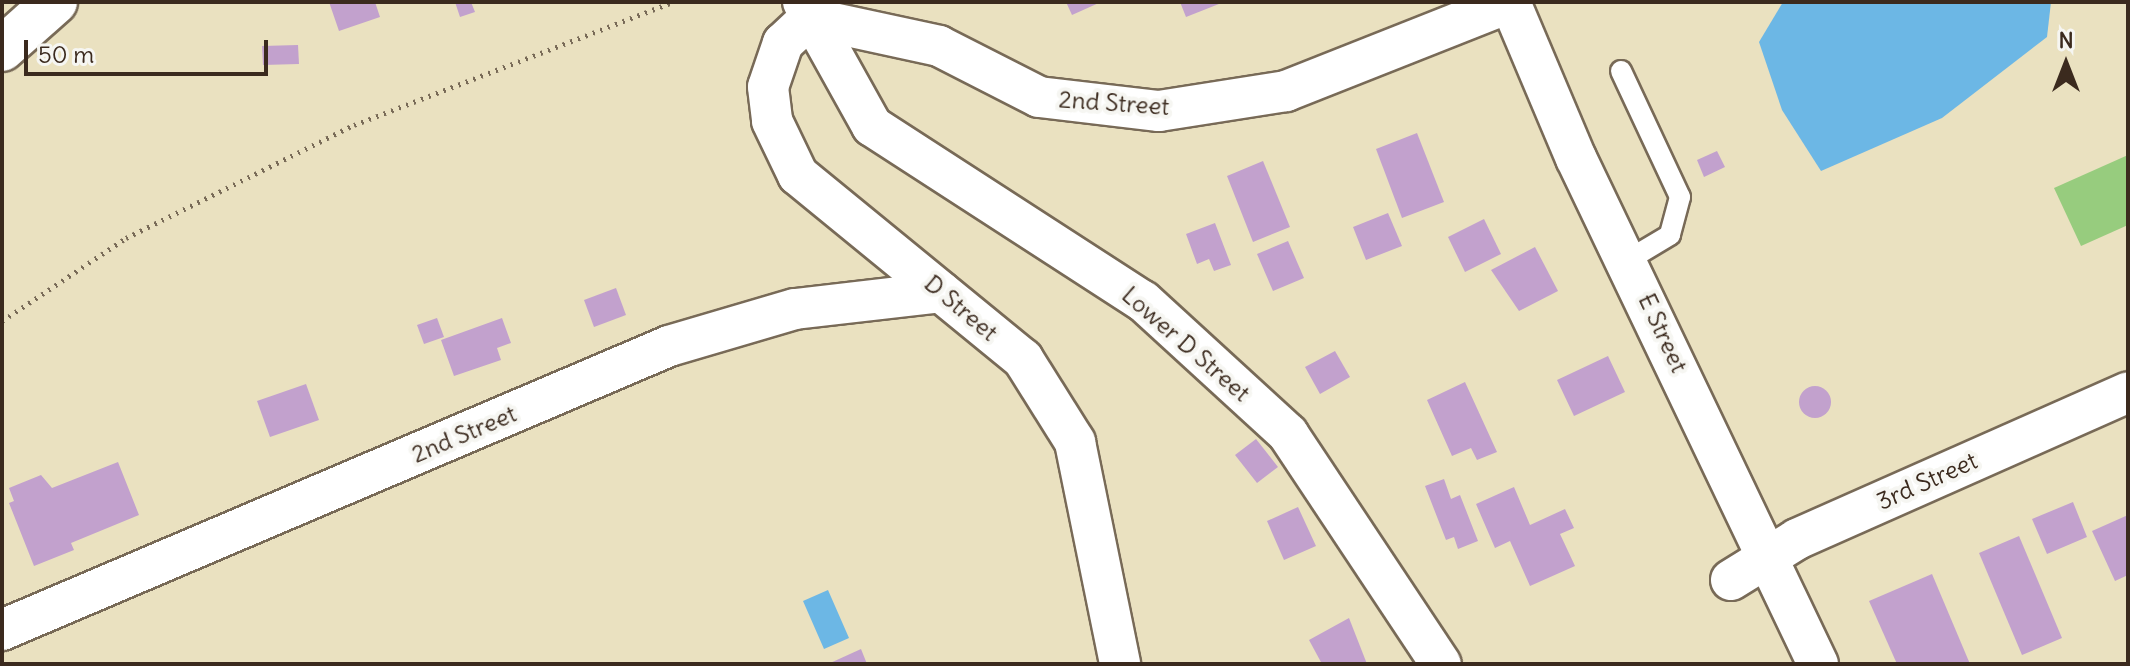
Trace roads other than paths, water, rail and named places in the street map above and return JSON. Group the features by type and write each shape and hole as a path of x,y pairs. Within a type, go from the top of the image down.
{"main road":[{"path":"2,49 55,2"}],"street":[{"name":"2nd Street","path":"806,10 939,46 1039,97 1159,111 1286,91 1510,2"},
{"name":"E Street","path":"1510,2 1576,158 1628,260 1818,664"},
{"name":"D Street","path":"806,10 783,43 768,87 772,121 798,175 1023,359 1075,442 1120,664"},
{"name":"Lower D Street","path":"806,10 872,126 1143,301 1288,434 1441,664"},
{"name":"2nd Street","path":"2,630 669,346 795,309 941,292"},
{"name":"3rd Street","path":"1731,580 1797,539 2128,392"}],"lane":[{"path":"1621,71 1680,197 1670,235 1628,260"}],"water":[{"path":"1783,2 2051,2 2047,37 1942,118 1821,171 1782,110 1759,42"},
{"path":"828,590 849,638 824,649 803,601"}]}
